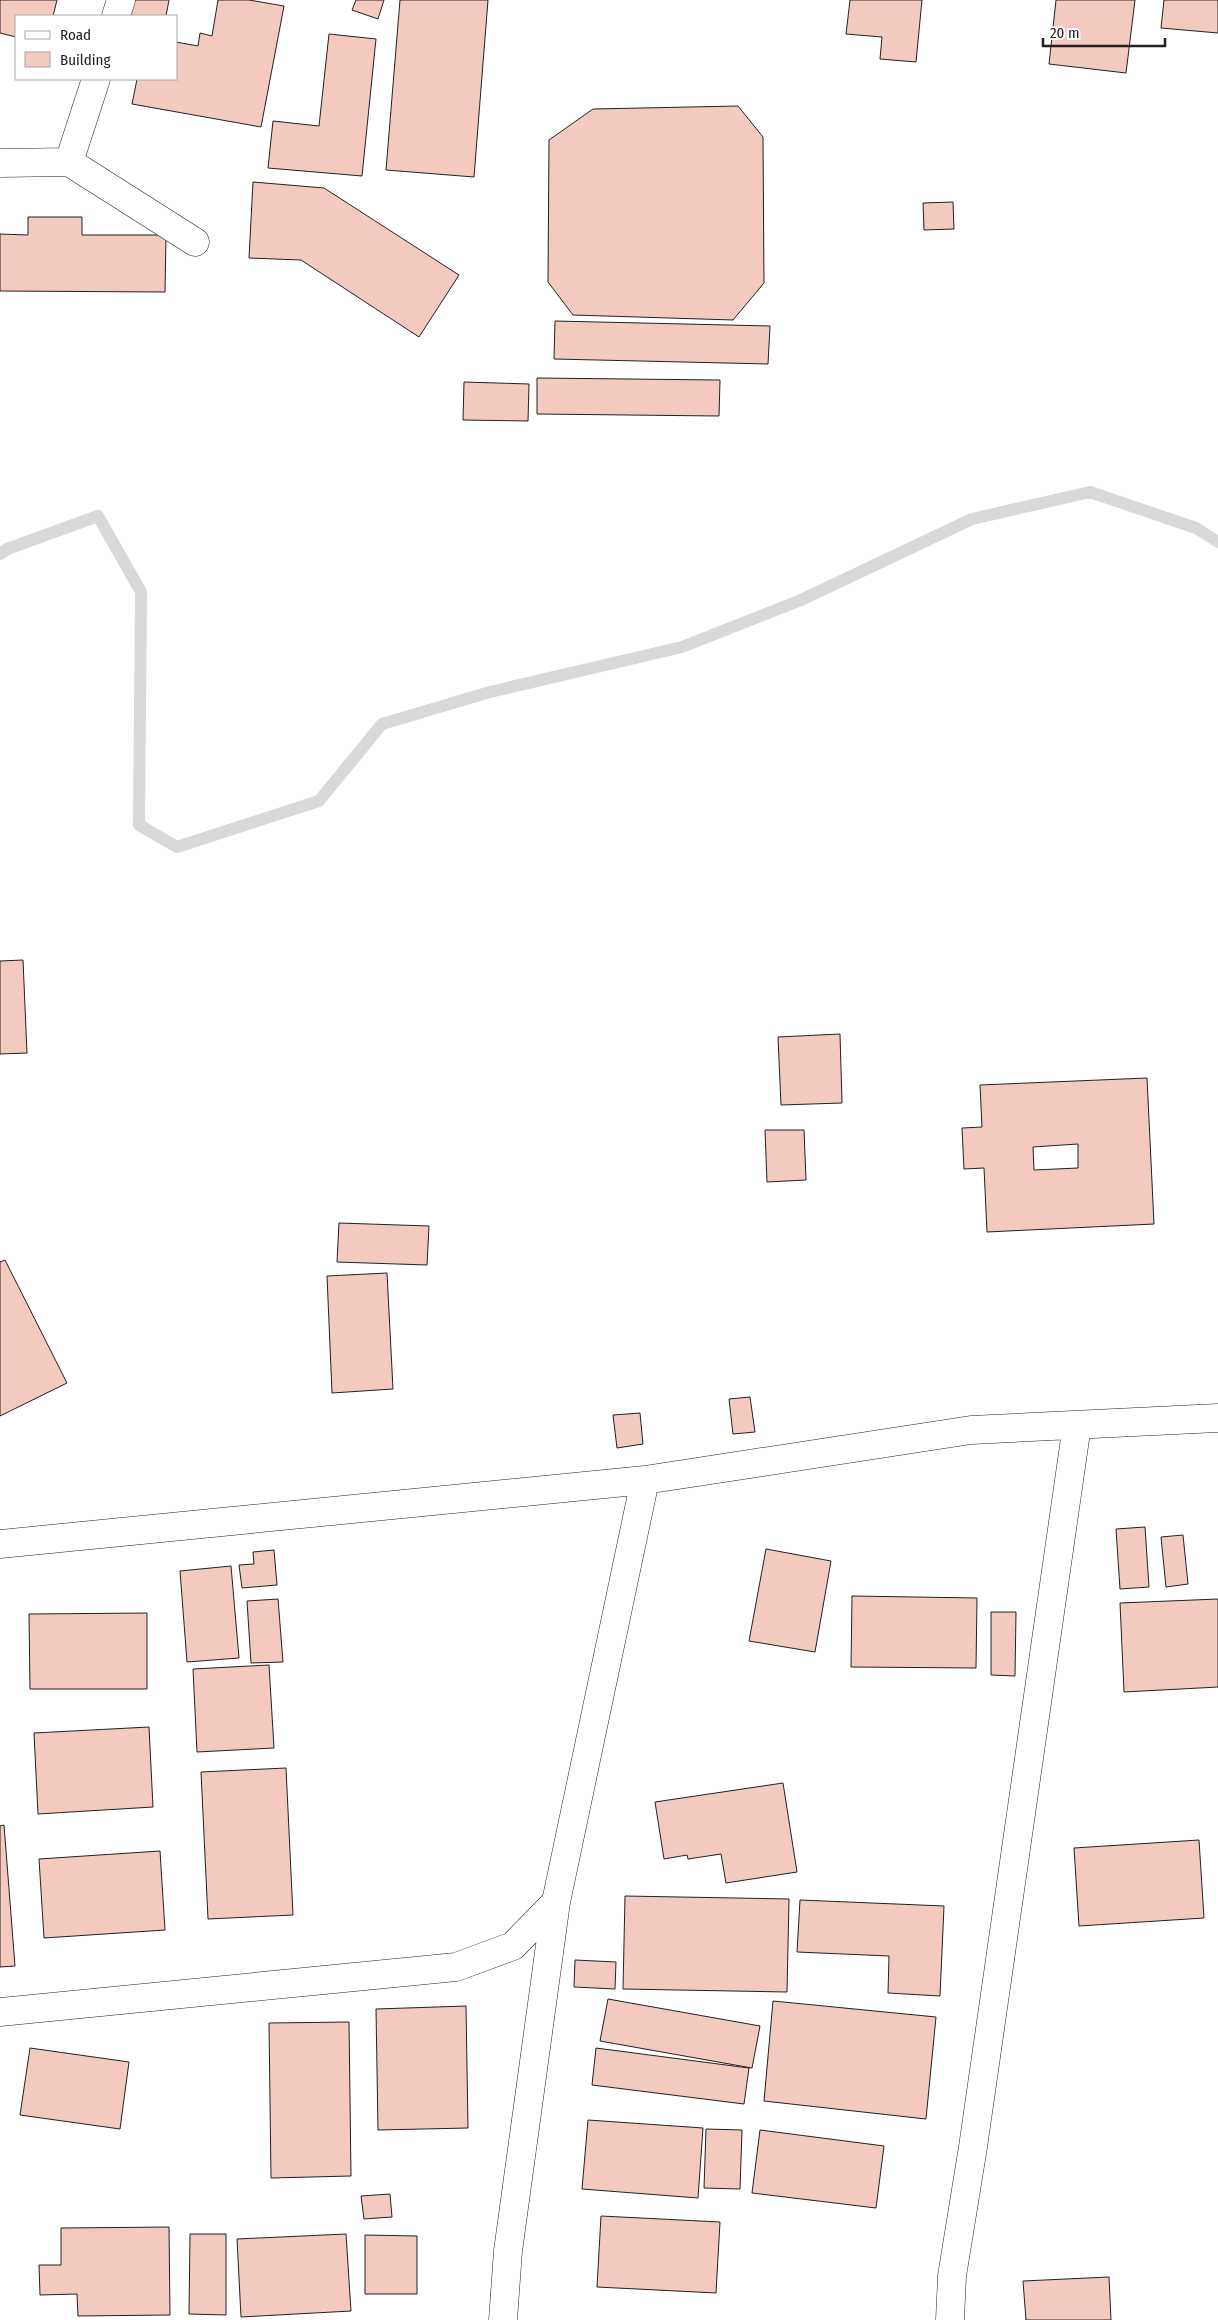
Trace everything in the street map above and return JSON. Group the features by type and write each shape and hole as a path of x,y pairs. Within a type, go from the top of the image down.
{"street":[{"path":"116,15 121,0"},
{"path":"69,162 96,80"},
{"path":"0,163 69,162 195,242"},
{"path":"0,1544 645,1480 972,1430 1218,1418"},
{"path":"950,2320 952,2276 973,2147 1076,1425"},
{"path":"503,2320 508,2251 556,1902 645,1480"},
{"path":"0,2012 456,1966 513,1946 556,1902"}],"building":[{"path":"0,0 57,0 53,15 15,15 15,37 0,33"},
{"path":"134,0 169,0 166,15 130,15"},
{"path":"218,0 249,0 284,6 261,127 132,104 137,80 178,80 178,42 198,46 200,33 212,36"},
{"path":"356,0 384,0 378,19 352,10"},
{"path":"400,0 488,0 474,177 386,170"},
{"path":"850,0 922,0 916,62 880,59 882,37 846,34"},
{"path":"1056,0 1135,0 1126,73 1049,64"},
{"path":"1164,0 1218,0 1218,33 1161,28"},
{"path":"329,34 376,39 362,176 268,168 273,121 319,126"},
{"path":"738,106 763,137 764,283 733,320 573,315 548,282 549,140 593,109"},
{"path":"253,182 324,188 459,275 419,337 301,260 249,258"},
{"path":"953,202 954,229 924,230 923,203"},
{"path":"28,217 82,217 82,235 166,235 165,292 0,291 0,234 28,235"},
{"path":"555,321 770,326 768,364 554,359"},
{"path":"537,378 720,380 719,416 537,414"},
{"path":"464,382 529,384 528,421 463,420"},
{"path":"23,960 27,1053 0,1054 0,961"},
{"path":"840,1034 842,1103 781,1105 778,1037"},
{"path":"1147,1078 1154,1224 987,1232 984,1168 964,1169 962,1128 982,1127 980,1085","holes":["1078,1144 1078,1168 1034,1170 1033,1147"]},
{"path":"765,1130 804,1130 806,1180 767,1182"},
{"path":"339,1223 429,1226 427,1265 337,1262"},
{"path":"5,1260 67,1383 0,1416 0,1262"},
{"path":"387,1273 393,1389 332,1393 327,1276"},
{"path":"750,1397 755,1432 733,1434 729,1399"},
{"path":"640,1413 643,1444 617,1448 613,1415"},
{"path":"1145,1527 1149,1587 1120,1589 1116,1529"},
{"path":"1183,1535 1188,1584 1166,1587 1161,1537"},
{"path":"766,1549 831,1561 815,1652 749,1641"},
{"path":"274,1550 277,1585 242,1588 239,1565 254,1564 253,1552"},
{"path":"231,1566 239,1658 187,1662 180,1571"},
{"path":"852,1596 977,1598 976,1668 851,1667"},
{"path":"278,1599 283,1662 251,1663 247,1601"},
{"path":"1218,1599 1218,1687 1124,1692 1120,1603"},
{"path":"991,1612 1016,1612 1015,1676 991,1675"},
{"path":"147,1613 147,1689 30,1689 29,1614"},
{"path":"269,1665 274,1748 197,1752 193,1669"},
{"path":"149,1727 153,1807 38,1814 34,1733"},
{"path":"286,1768 293,1915 208,1919 201,1772"},
{"path":"783,1783 797,1872 726,1883 721,1854 688,1859 687,1855 664,1859 655,1802"},
{"path":"4,1825 15,1966 0,1967 0,1826"},
{"path":"1199,1840 1204,1918 1079,1926 1074,1848"},
{"path":"160,1851 165,1930 44,1938 39,1859"},
{"path":"625,1896 789,1899 787,1992 623,1989"},
{"path":"800,1900 944,1906 940,1996 888,1993 889,1956 797,1952"},
{"path":"575,1960 616,1962 615,1989 574,1987"},
{"path":"608,1999 760,2026 752,2068 600,2041"},
{"path":"773,2001 936,2017 926,2119 764,2101"},
{"path":"466,2006 468,2128 378,2130 376,2009"},
{"path":"349,2022 351,2176 271,2178 269,2023"},
{"path":"30,2048 129,2062 120,2129 20,2115"},
{"path":"596,2048 749,2068 744,2104 592,2085"},
{"path":"588,2120 703,2128 698,2198 582,2189"},
{"path":"706,2129 742,2130 740,2189 704,2188"},
{"path":"760,2130 884,2146 876,2208 752,2193"},
{"path":"390,2194 392,2217 364,2219 361,2196"},
{"path":"601,2216 720,2222 716,2293 597,2287"},
{"path":"169,2227 170,2315 78,2316 77,2294 40,2295 39,2265 61,2265 61,2228"},
{"path":"190,2234 226,2234 226,2315 189,2314"},
{"path":"346,2234 351,2311 241,2317 237,2239"},
{"path":"365,2235 417,2236 417,2294 365,2294"},
{"path":"1109,2277 1111,2320 1026,2320 1023,2281"}],"waterway":[{"path":"0,554 7,549 98,516 141,592 139,825 177,847 319,801 382,724 490,692 682,647 801,600 972,519 1090,492 1196,528 1218,542"}]}
